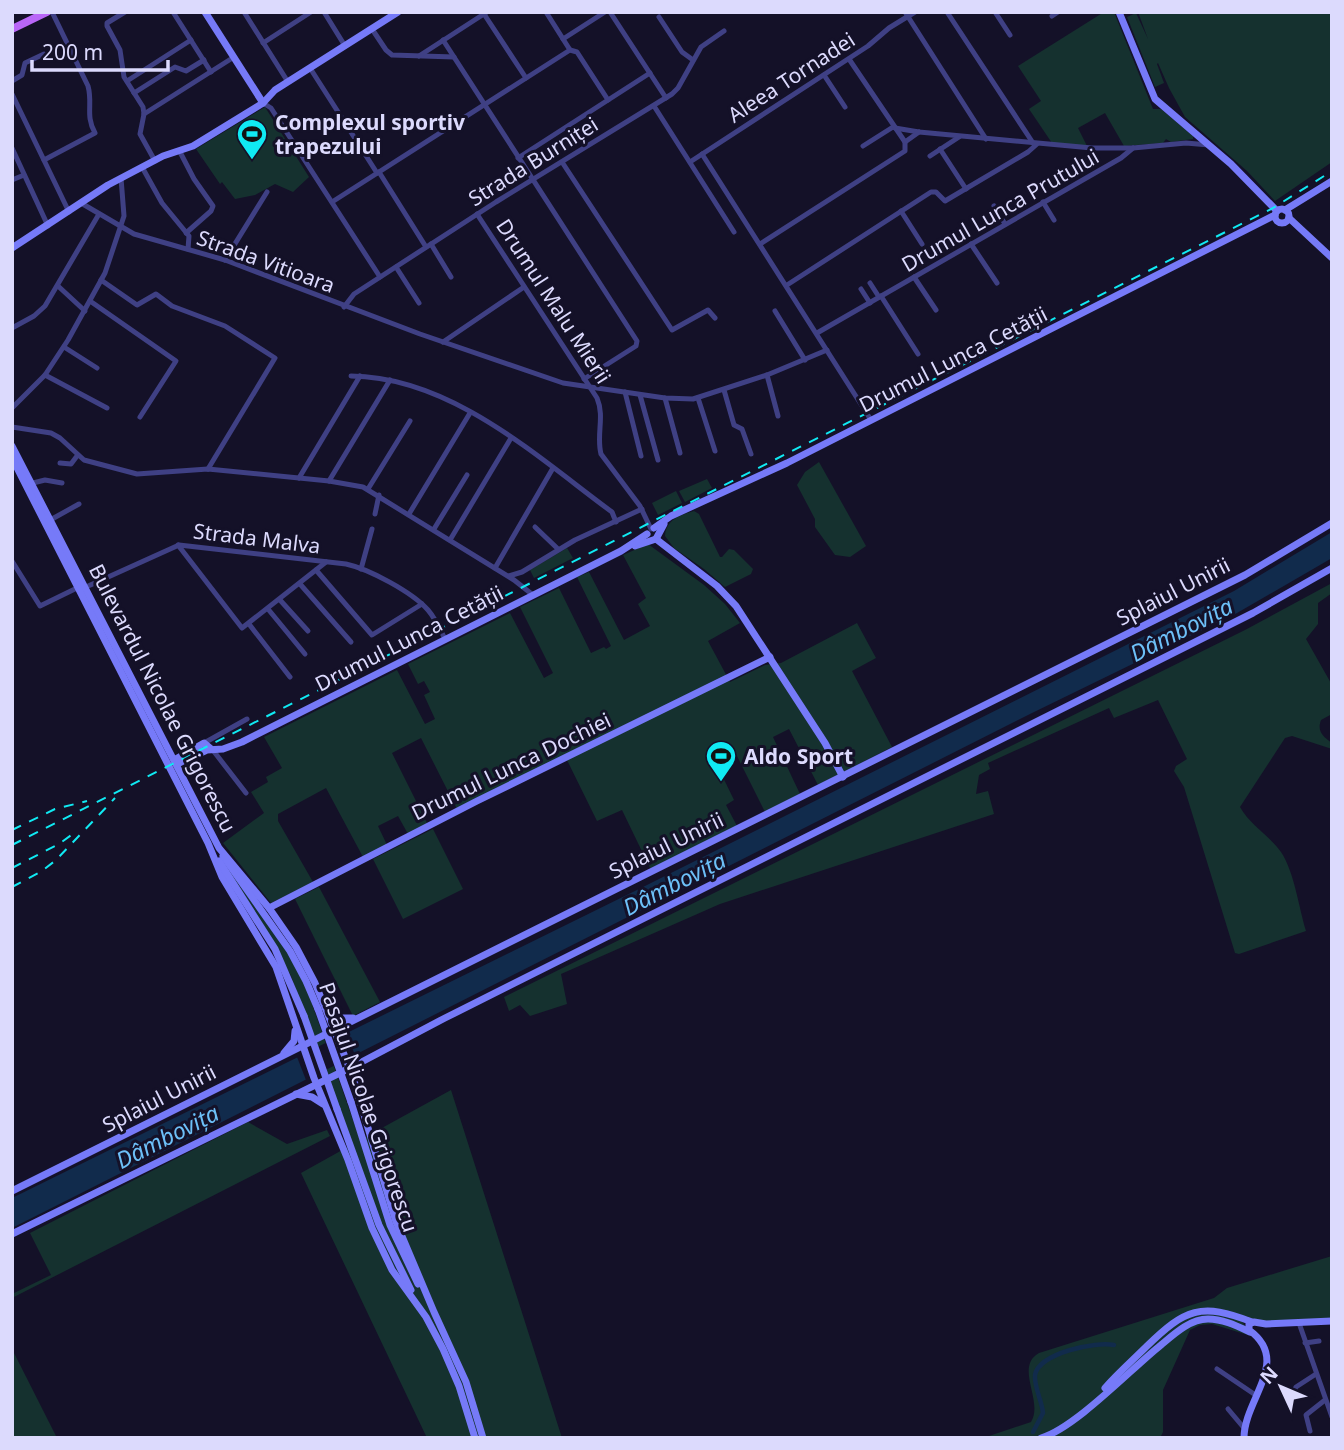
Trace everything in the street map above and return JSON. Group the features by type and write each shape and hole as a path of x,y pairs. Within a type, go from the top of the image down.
{"main road":[{"path":"12,29 47,12"},
{"path":"205,12 263,103"},
{"path":"12,248 121,178 155,160 180,152 263,103 273,92 398,12"},
{"path":"1119,12 1155,99 1210,146 1282,216 1332,258"},
{"name":"Drumul Lunca Cetății","path":"175,762 202,751 223,749 242,742 654,534 671,516 737,487 1249,229 1282,216 1332,181"},
{"name":"Bulevardul Nicolae Grigorescu","path":"12,446 52,519 82,587 216,850 269,908 304,961 322,1009 335,1029 350,1068 393,1212 434,1312"},
{"name":"Bulevardul Nicolae Grigorescu","path":"12,458 175,762 216,850 225,882 272,960 317,1084 387,1261 426,1317"},
{"name":"Splaiul Unirii","path":"12,1191 1245,575 1332,523"},
{"path":"654,534 725,593 748,622 830,751 843,777"},
{"path":"12,1234 350,1068 1241,619 1332,568"},
{"name":"Drumul Lunca Dochiei","path":"269,908 507,786 770,657"},
{"path":"175,762 204,743 212,749"},
{"name":"Pasajul Nicolae Grigorescu","path":"216,850 290,951 322,1009 390,1225 434,1312"},
{"name":"Pasajul Nicolae Grigorescu","path":"216,850 275,949 304,1016 387,1244 426,1317"},
{"path":"322,1009 338,1018 358,1018"},
{"path":"281,1057 294,1041 295,1019"},
{"path":"357,1091 359,1070 381,1052"},
{"path":"295,1094 312,1097 326,1107"},
{"path":"1091,1405 1112,1380 1178,1318 1194,1312 1210,1311 1242,1318 1255,1328 1264,1350 1267,1364 1265,1377 1244,1428 1244,1438"},
{"path":"434,1312 466,1382 484,1438"},
{"path":"426,1317 459,1385 475,1438"},
{"path":"1041,1438 1066,1426 1166,1341 1192,1323 1205,1319 1255,1328 1268,1324 1332,1321"}],"street":[{"path":"44,160 95,133 88,120 89,88 52,12"},
{"path":"125,12 107,23 120,50 123,74 144,114 140,134 155,160"},
{"path":"173,12 211,72"},
{"path":"244,12 288,82"},
{"path":"263,43 311,12"},
{"path":"324,12 345,46"},
{"path":"546,12 570,50 577,52 608,100"},
{"path":"563,39 608,12 666,98"},
{"name":"Aleea Tornadei","path":"690,162 849,59 906,14 915,12"},
{"path":"947,12 1035,144"},
{"path":"995,12 1010,35"},
{"path":"418,56 486,13 526,78"},
{"path":"906,14 986,139"},
{"path":"659,17 682,52 693,60"},
{"path":"372,29 392,55 454,57"},
{"name":"Strada Burniței","path":"344,307 354,294 380,276 666,98 678,88 702,45 724,31"},
{"path":"127,81 191,40"},
{"path":"443,40 638,341 636,346 584,379"},
{"path":"332,202 570,50"},
{"path":"12,81 22,75 24,63 44,54"},
{"path":"144,114 234,57"},
{"path":"760,244 905,151 905,142 849,59"},
{"path":"134,93 175,67 186,71 204,60"},
{"path":"310,68 378,173 451,277"},
{"path":"518,158 650,73"},
{"path":"824,75 845,107"},
{"path":"12,94 69,212"},
{"path":"263,103 271,108 380,276"},
{"path":"654,106 734,232"},
{"path":"863,146 894,127 919,132 1092,148 1133,148 1186,143 1210,146"},
{"path":"905,142 919,132"},
{"path":"930,156 960,136"},
{"path":"787,285 931,192 936,192 944,201 1025,154 1035,144"},
{"path":"12,148 48,226"},
{"name":"Drumul Lunca Prutului","path":"817,333 1121,158 1133,148"},
{"path":"940,149 966,189"},
{"path":"180,152 194,179 214,206 186,233"},
{"path":"702,154 872,420"},
{"path":"562,162 672,330 708,310 715,318"},
{"path":"142,167 162,203 190,238 188,249"},
{"path":"12,180 24,174"},
{"path":"12,408 45,375 64,347 101,280 124,216 121,178"},
{"path":"225,261 267,192"},
{"path":"1043,202 1054,220"},
{"name":"Strada Vitioara","path":"81,203 140,236 225,261 344,307 558,382 665,398 698,398 766,375 827,350"},
{"path":"994,206 1005,224"},
{"path":"901,211 922,244"},
{"path":"12,328 42,310 99,214"},
{"name":"Drumul Malu Mierii","path":"477,214 589,387 601,412 601,454 642,509 654,534"},
{"path":"971,244 997,283"},
{"path":"396,267 419,303"},
{"path":"914,277 936,310"},
{"path":"101,280 137,305 156,294 178,309 225,326 275,358 208,469"},
{"path":"870,283 918,355"},
{"path":"58,286 85,311"},
{"path":"443,342 524,287"},
{"path":"861,289 870,303"},
{"path":"90,301 176,361 140,417"},
{"path":"775,311 805,360"},
{"path":"64,347 97,368"},
{"path":"45,375 107,408"},
{"path":"766,375 778,416"},
{"path":"351,376 390,380 432,393 470,413 511,438 612,512 616,522"},
{"path":"299,478 360,376"},
{"path":"329,481 390,380"},
{"path":"724,390 734,425 743,430 751,454"},
{"path":"625,392 641,456"},
{"path":"640,395 657,460"},
{"path":"665,398 680,453"},
{"path":"698,398 715,452"},
{"path":"409,514 470,413"},
{"path":"368,489 410,421"},
{"path":"12,427 51,433 83,460 142,475 208,469 329,481 368,489 509,576 533,595"},
{"path":"450,540 511,438"},
{"path":"60,463 71,464 77,456"},
{"path":"495,568 553,468"},
{"path":"434,529 467,475"},
{"path":"33,483 45,480 62,483"},
{"path":"375,514 379,495"},
{"path":"52,519 79,504"},
{"path":"509,576 522,572 558,549 642,509"},
{"path":"534,527 558,549"},
{"path":"361,569 372,529"},
{"path":"178,545 243,628 326,562"},
{"name":"Strada Malva","path":"12,561 40,606 178,545 326,562 361,569 422,604 432,615 445,639"},
{"path":"316,570 372,635 422,604"},
{"path":"300,584 351,642"},
{"path":"280,600 308,631"},
{"path":"268,609 305,654"},
{"path":"250,624 290,677"},
{"path":"204,743 247,719"},
{"path":"212,749 246,793"},
{"path":"1299,1322 1332,1417"},
{"path":"1306,1343 1319,1341"},
{"path":"1217,1369 1257,1396"},
{"path":"1294,1392 1296,1387 1316,1374"},
{"path":"1310,1431 1306,1415 1325,1400"},
{"path":"1228,1409 1244,1428"}],"green space":[{"path":"1104,12 1114,12 1153,109 1161,109 1193,136 1193,139 1171,142 1166,139 1163,143 1124,146 1105,113 1078,128 1087,146 1052,143 1029,109 1041,101 1018,66"},
{"path":"1138,12 1332,12 1332,162 1275,201 1247,171 1185,117 1158,63 1164,83 1155,87 1127,17 1136,13 1148,39"},
{"name":"Complexul sportiv trapezului","path":"265,107 309,177 293,192 275,184 255,195 235,199 222,182 220,184 196,149"},
{"path":"819,462 866,546 850,557 835,555 815,527 815,519 797,485 805,472"},
{"path":"707,479 712,488 685,502 679,491"},
{"path":"676,491 682,503 658,515 652,503"},
{"path":"694,511 699,514 720,557 729,549 734,550 753,569 751,574 725,587 674,548 665,536 668,525"},
{"path":"648,544 704,585 725,604 740,623 708,641 730,682 765,665 781,663 857,623 876,658 852,671 892,747 818,785 789,729 773,737 800,794 765,812 735,752 715,761 734,800 726,805 737,826 651,870 622,810 597,821 565,756 457,809 421,738 392,753 428,825 408,834 398,816 378,826 387,845 363,857 326,788 278,814 278,821 313,882 271,903 223,843 264,813 251,792 268,782 266,777 282,768 264,737 397,670 425,724 435,719 424,695 430,692 424,681 418,684 408,664 510,613 544,678 553,673 520,607 559,588 591,653 604,647 606,649 611,646 577,577 589,572 624,640 650,626 638,604 646,598 623,555"},
{"path":"567,548 573,558 534,578 530,570"},
{"path":"1332,583 1332,593 1318,603 1318,624 1306,639 1332,685 1332,714 1321,720 1320,730 1332,743 1332,749 1292,736 1285,738 1240,807 1286,860 1306,931 1239,954 1235,953 1184,787 1174,771 1176,766 1187,759 1158,700 1114,718 1109,708 988,763 990,769 979,775 976,794 988,791 994,814 720,904 561,974 567,1004 530,1016 520,1005 509,1011 504,997 1245,630"},
{"path":"433,829 463,889 403,919 373,859"},
{"path":"222,860 291,958 306,987 360,1140 451,1090 562,1438 427,1438 301,1173 353,1144 291,976"},
{"path":"319,887 380,1002 353,1016 295,899"},
{"path":"248,1122 287,1144 327,1130 330,1136 12,1298 12,1294 51,1275 30,1233"},
{"path":"1332,1256 1332,1319 1266,1323 1247,1316 1242,1321 1251,1336 1212,1324 1200,1325 1190,1330 1163,1390 1163,1432 1160,1438 983,1438 1031,1422 1034,1404 1029,1367 1032,1359 1039,1353 1214,1298 1227,1288"},
{"path":"12,1349 57,1438 12,1438"}],"water":[{"name":"Dâmbovița","path":"1332,532 1332,558 1237,613 1030,714 12,1228 12,1198 643,887 1234,591"}],"pier":[{"path":"346,1033 355,1055 306,1080 297,1057"}],"waterway":[{"path":"1033,1432 1043,1413 1035,1380 1039,1367 1046,1360 1069,1350 1114,1345"}],"railway":[{"path":"12,845 1273,208 1332,171"},
{"path":"12,887 56,860 115,798"},
{"path":"12,830 55,809 87,801"},
{"path":"12,868 59,844 74,833"}],"place":[{"name":"Complexul sportiv trapezului","path":"252,161"},
{"name":"Aldo Sport","path":"721,783"}]}
